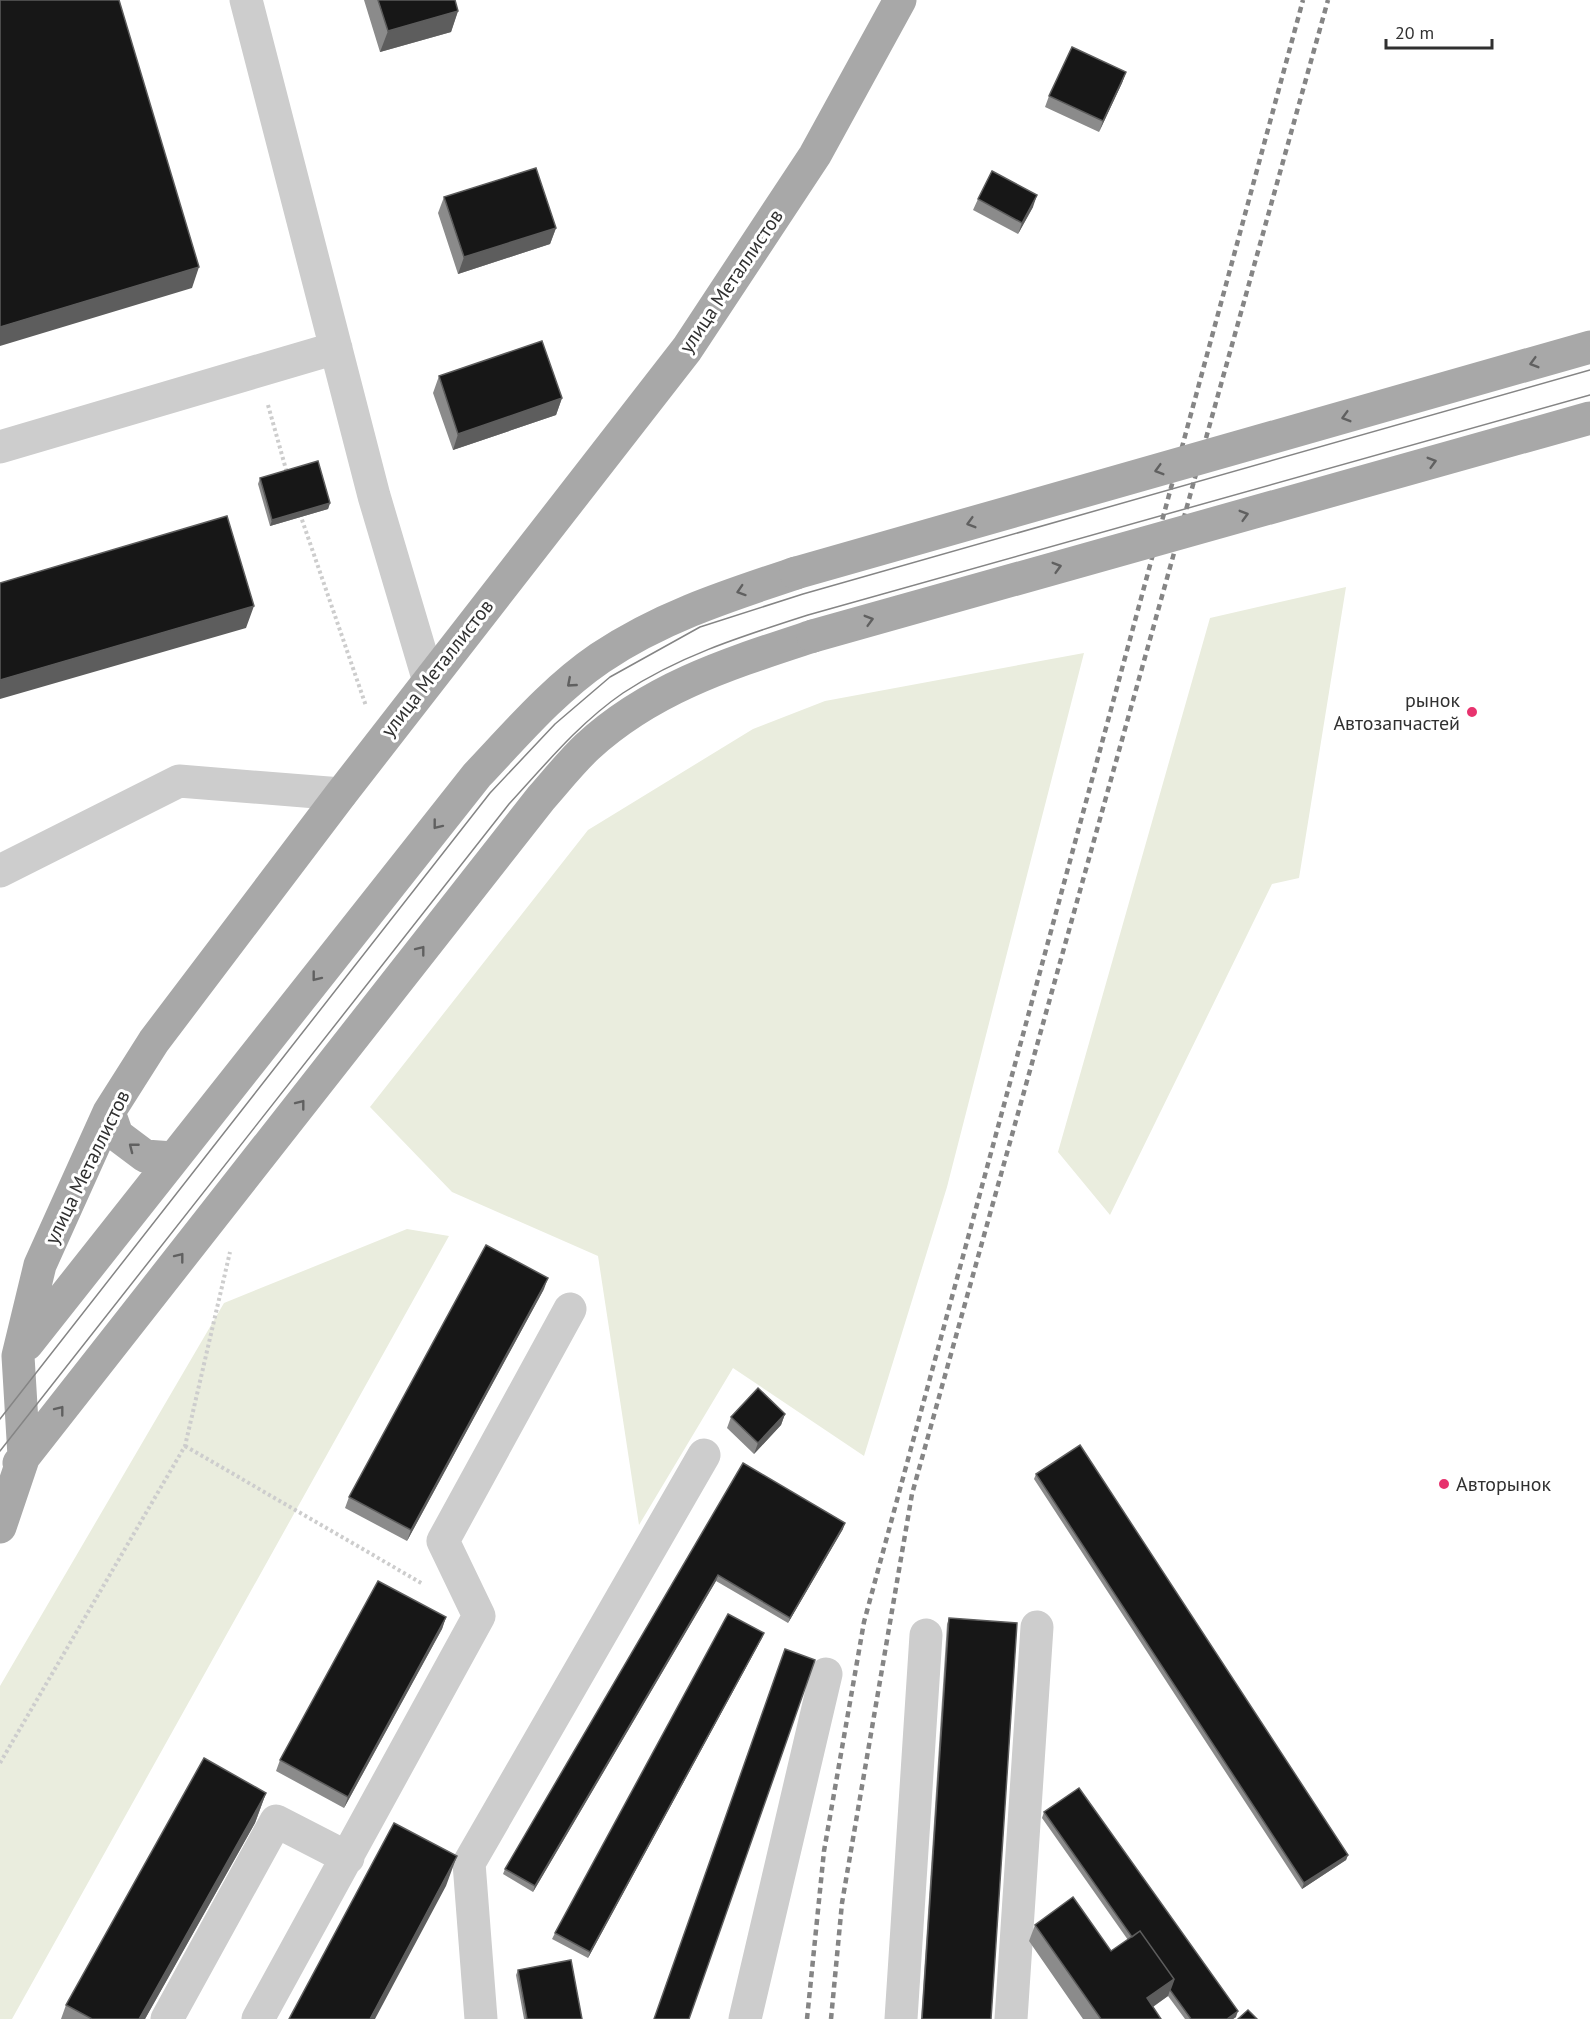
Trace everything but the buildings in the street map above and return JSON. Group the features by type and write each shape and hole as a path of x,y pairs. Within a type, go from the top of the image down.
{"main road":[{"name":"улица Металлистов","path":"24,1456 9,1367 40,1265 110,1112 154,1041 428,678 687,349 815,155 900,0"},
{"path":"9,1367 477,775 539,711 598,659 646,630 694,606 796,573 1590,347"},
{"path":"0,1488 541,798 588,747 638,708 702,673 813,636 1590,418"},
{"path":"110,1112 117,1135 145,1156 173,1158"},
{"path":"0,1527 24,1456"}],"lane":[{"path":"246,0 374,496 428,678"},
{"path":"0,447 336,348"},
{"path":"0,872 179,781 341,794"},
{"path":"258,2019 479,1616 443,1541 570,1309"},
{"path":"481,2019 469,1863 704,1455"},
{"path":"1011,2019 1037,1627"},
{"path":"901,2019 926,1635"},
{"path":"745,2019 826,1674"},
{"path":"167,2019 276,1821 348,1858"}],"path":[{"path":"259,371 288,475"},
{"path":"297,507 379,744"},
{"path":"0,1763 185,1446 232,1247"},
{"path":"185,1446 429,1587"}],"shaded area":[{"path":"1346,587 1299,878 1272,884 1110,1215 1058,1152 1210,618"},
{"path":"1084,653 947,1187 864,1456 733,1368 639,1525 598,1256 452,1192 370,1107 588,830 753,729 825,701"},
{"path":"407,1229 449,1236 12,2019 0,2019 0,1686 224,1303"}],"tram line":[{"path":"0,1419 490,793 555,724 610,677 700,627 803,594 1590,370"},
{"path":"0,1451 509,804 577,731 623,693 690,657 808,615 1590,395"}],"railway":[{"path":"807,2019 824,1851 864,1622 1303,0"},
{"path":"831,2019 842,1903 912,1494 1328,0"}],"place":[{"name":"рынок Автозапчастей","path":"1472,712"},
{"name":"Авторынок","path":"1444,1484"}]}
